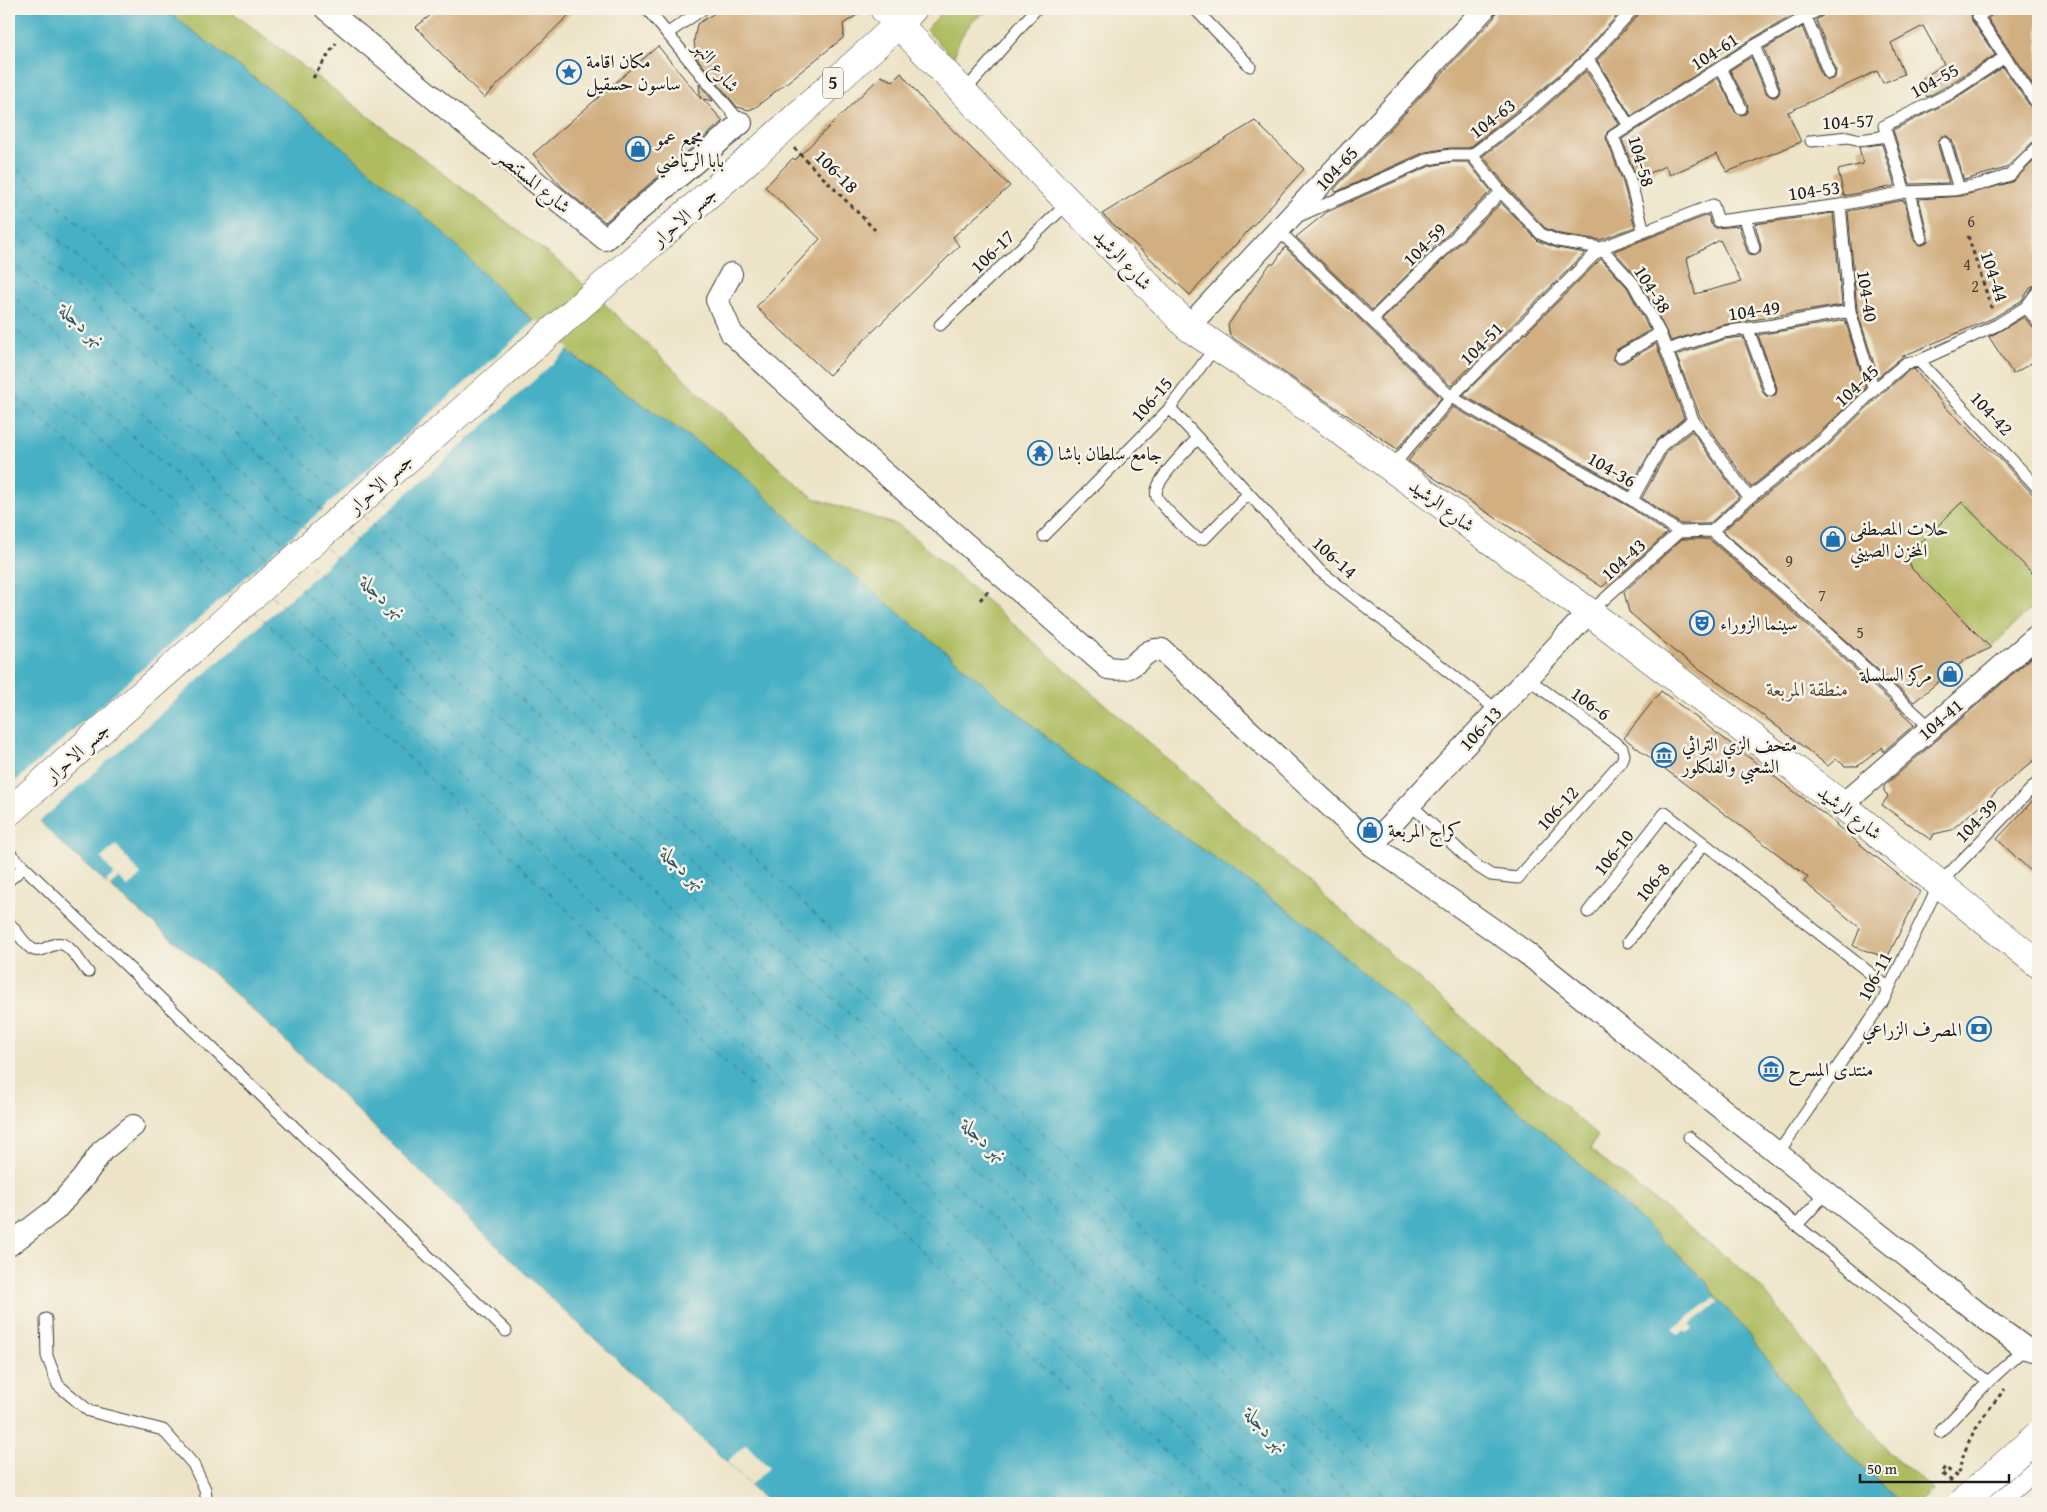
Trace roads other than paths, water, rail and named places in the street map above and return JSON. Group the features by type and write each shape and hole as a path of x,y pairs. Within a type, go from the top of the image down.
{"main road":[{"name":"شارع الرشيد","path":"899,14 964,92 1188,327 1320,416 1589,612 1842,805 2038,964"},
{"name":"جسر الاحرار","path":"9,812 753,156 899,14"},
{"path":"1962,1503 2038,1435"},
{"path":"1992,1503 2038,1462"}],"street":[{"name":"شارع المستنصر","path":"326,9 605,238 740,123"},
{"name":"104-65","path":"1188,327 1484,9"},
{"path":"730,274 717,300 732,334 882,471 1108,668 1118,670 1130,667 1147,652 1155,649 1162,650 1372,845 1525,952 1778,1152 1983,1318 2032,1349"},
{"name":"106-13","path":"1372,845 1589,612"},
{"name":"104-41","path":"1842,805 2038,635"},
{"path":"9,1245 55,1210 83,1178 102,1150 132,1126"}],"lane":[{"name":"شارع النهر","path":"647,9 740,123"},
{"path":"668,33 703,9"},
{"path":"964,92 1036,9"},
{"path":"1195,9 1250,66"},
{"name":"104-63","path":"1282,226 1428,159 1451,155 1472,155 1530,110 1588,59 1633,9"},
{"name":"104-61","path":"1629,126 1805,12 1820,9"},
{"path":"1988,9 1978,17 2038,105"},
{"path":"1805,12 1829,73"},
{"path":"1754,46 1772,90"},
{"name":"104-55","path":"1887,136 1884,126 1949,94 2005,57"},
{"name":"104-58","path":"1588,59 1629,126 1613,136 1630,180 1644,231"},
{"path":"1721,68 1741,108"},
{"path":"1887,136 1908,192 1921,238"},
{"name":"104-57","path":"1811,141 1848,137 1860,140 1887,136"},
{"path":"1945,143 1959,189"},
{"name":"104-53","path":"1601,248 1713,205 1718,221 1840,204 1908,192 1959,189 1982,184 2010,174 2038,147"},
{"path":"1472,155 1500,192 1541,234 1558,241 1601,248"},
{"name":"104-59","path":"1372,320 1500,192"},
{"name":"106-17","path":"940,325 1069,202"},
{"name":"104-40","path":"1840,204 1850,311 1874,390"},
{"path":"1745,218 1754,248"},
{"name":"104-36","path":"1282,226 1372,320 1451,397 1632,500 1680,532"},
{"name":"104-38","path":"1601,248 1633,283 1660,333 1693,420 1749,498"},
{"name":"104-51","path":"1391,468 1451,397 1601,248"},
{"name":"104-45","path":"1712,530 1749,498 1824,440 1874,390 1906,363 1919,361 1997,325 2026,308 2038,291"},
{"path":"2026,308 2038,322"},
{"name":"104-49","path":"1666,350 1723,332 1850,311"},
{"path":"1748,329 1770,390"},
{"path":"1620,356 1660,333"},
{"name":"106-15","path":"1044,536 1170,408 1216,346"},
{"name":"104-42","path":"1919,361 2038,488"},
{"name":"106-14","path":"1170,408 1319,570 1497,710"},
{"path":"1632,500 1662,445 1693,420"},
{"path":"1198,438 1160,480 1156,489 1157,498 1191,534 1199,539 1205,538 1248,494"},
{"path":"1680,532 1712,530 1930,727"},
{"name":"104-43","path":"1589,612 1680,532"},
{"name":"106-6","path":"1527,678 1622,748 1624,755 1622,761"},
{"name":"106-12","path":"1410,804 1483,870 1491,875 1518,878 1622,761"},
{"name":"104-39","path":"1939,884 2038,782"},
{"name":"106-10","path":"1588,912 1665,813 1704,844"},
{"path":"1704,844 1889,988"},
{"name":"106-8","path":"1628,942 1704,844"},
{"path":"9,853 506,1331"},
{"path":"9,880 24,867"},
{"name":"106-11","path":"1778,1152 1882,1003 1939,884"},
{"path":"9,923 32,949 39,951 55,943 60,943 67,947 88,972"},
{"path":"1689,1137 1988,1382"},
{"path":"1796,1226 1826,1192"},
{"path":"46,1319 47,1356 58,1386 89,1410 163,1430 193,1464 205,1489 207,1503"},
{"path":"1940,1432 1988,1382 2032,1349"}],"water":[{"name":"نهر دجلة","path":"9,9 164,9 312,122 437,227 513,303 572,355 738,471 812,540 1080,765 1137,803 1310,926 1581,1165 1707,1282 1721,1303 1745,1329 1789,1389 1844,1449 1899,1503 768,1503 727,1462 534,1282 290,1045 215,975 59,841 9,789"}],"place":[{"name":"مكان اقامة ساسون حسقيل","path":"569,72"},
{"name":"مجمع عمو بابا الرياضي","path":"638,149"},
{"name":"جامع سلطان باشا","path":"1040,453"},
{"name":"حلات المصطفى المخزن الصيني","path":"1833,539"},
{"name":"سينما الزوراء","path":"1702,623"},
{"name":"مركز السلسلة","path":"1950,674"},
{"name":"متحف الزي التراثي الشعبي والفلكلور","path":"1664,755"},
{"name":"كراج المربعة","path":"1370,830"},
{"name":"المصرف الزراعي","path":"1979,1029"},
{"name":"منتدى المسرح","path":"1771,1069"}],"district":[{"name":"منطقة المربعة","path":"1807,689"}]}
